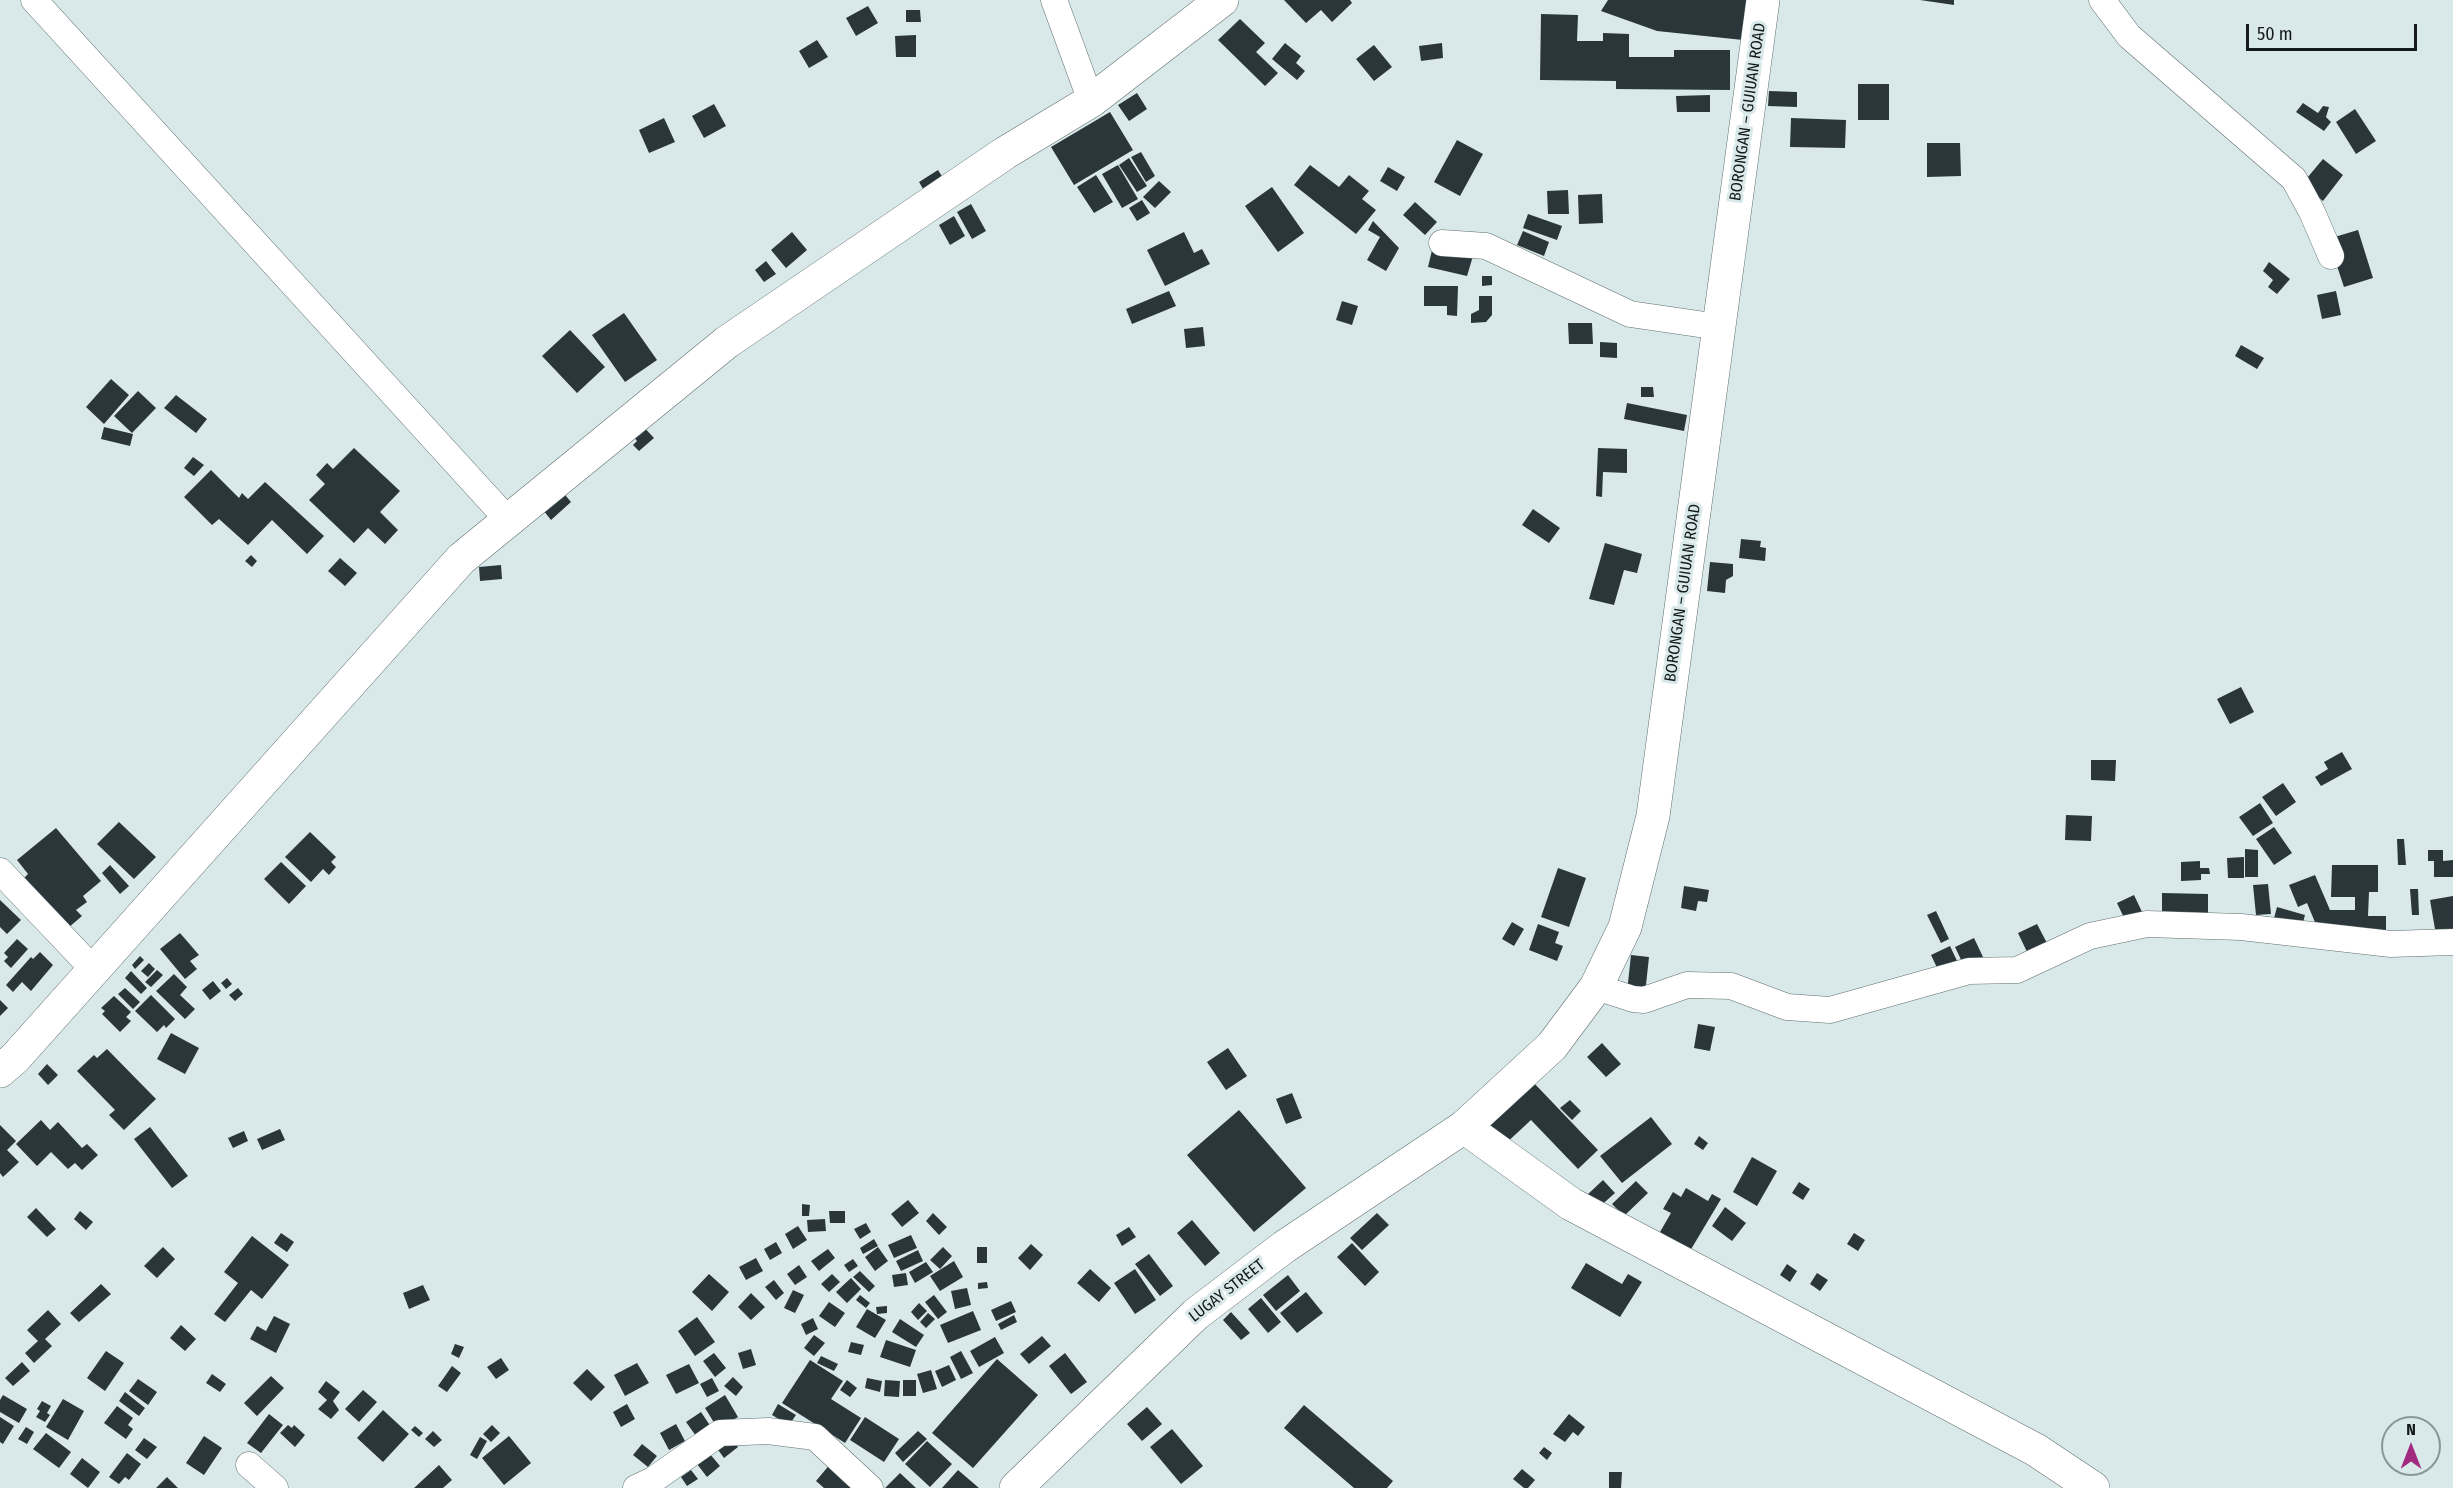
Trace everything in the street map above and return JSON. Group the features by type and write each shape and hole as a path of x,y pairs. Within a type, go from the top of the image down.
{"street":[{"path":"34,0 508,520"},
{"path":"1054,0 1091,101"},
{"path":"0,1071 15,1058 461,559 727,342 1005,153 1091,101 1222,0"},
{"name":"BORONGAN – GUIUAN ROAD","path":"1464,1127 1552,1046 1596,987 1625,927 1653,816 1763,0"},
{"path":"2102,0 2129,36 2294,179 2312,212 2331,256"},
{"path":"1442,243 1486,246 1630,314 1719,327"},
{"path":"0,871 94,970"},
{"path":"1596,987 1633,999 1644,1000 1687,985 1731,986 1787,1007 1830,1010 1969,970 2017,970 2090,936 2147,924 2241,927 2391,944 2453,942"},
{"path":"1464,1127 1571,1204 2036,1450 2093,1488"},
{"name":"LUGAY STREET","path":"1016,1488 1196,1314 1284,1247 1464,1127"},
{"path":"636,1488 653,1480 720,1433 768,1431 815,1437 870,1488"},
{"path":"249,1465 275,1488"}],"building":[{"path":"1284,0 1350,0 1352,3 1332,22 1321,10 1306,23"},
{"path":"1608,0 1747,0 1743,40 1657,31 1601,11"},
{"path":"1920,0 1954,0 1954,5"},
{"path":"868,6 878,23 856,36 846,18"},
{"path":"906,10 920,10 921,22 906,22"},
{"path":"1541,14 1578,15 1577,41 1603,41 1603,33 1629,34 1629,57 1674,57 1674,50 1730,50 1730,90 1616,89 1616,81 1540,80"},
{"path":"1240,19 1265,43 1256,52 1278,73 1265,86 1218,40"},
{"path":"916,35 916,57 896,57 895,36"},
{"path":"817,40 828,57 809,68 799,51"},
{"path":"1285,43 1301,56 1296,63 1305,71 1297,80 1272,59"},
{"path":"1442,43 1443,58 1421,61 1419,46"},
{"path":"1374,45 1392,67 1374,81 1356,59"},
{"path":"1858,84 1889,84 1889,120 1858,120"},
{"path":"1769,91 1797,92 1797,107 1768,106"},
{"path":"1137,93 1147,109 1129,121 1118,105"},
{"path":"1710,95 1710,112 1677,112 1676,96"},
{"path":"2303,103 2318,113 2323,106 2329,107 2326,117 2331,122 2324,131 2296,112"},
{"path":"714,104 726,126 704,138 692,116"},
{"path":"2355,109 2376,141 2356,154 2336,122"},
{"path":"1110,112 1133,150 1074,185 1051,147"},
{"path":"664,118 675,142 649,153 639,130"},
{"path":"1791,118 1846,120 1845,148 1790,147"},
{"path":"1457,140 1483,154 1460,196 1434,182"},
{"path":"1927,143 1960,143 1961,176 1927,177"},
{"path":"1141,152 1155,176 1146,182 1131,157"},
{"path":"1129,158 1147,186 1137,192 1119,165"},
{"path":"2323,159 2343,175 2323,201 2302,184"},
{"path":"1118,165 1138,199 1122,208 1102,174"},
{"path":"1310,165 1339,187 1349,175 1369,191 1362,199 1376,210 1356,234 1294,185"},
{"path":"1388,167 1405,177 1397,191 1380,181"},
{"path":"938,170 945,181 926,194 919,182"},
{"path":"1096,175 1113,202 1094,213 1077,187"},
{"path":"1159,181 1171,192 1155,208 1143,197"},
{"path":"1272,187 1304,233 1278,252 1245,206"},
{"path":"1568,190 1569,214 1548,214 1547,191"},
{"path":"1602,194 1603,223 1579,224 1578,195"},
{"path":"1142,200 1150,213 1137,221 1129,208"},
{"path":"1415,202 1437,222 1425,235 1403,215"},
{"path":"971,204 986,231 972,239 957,212"},
{"path":"1528,214 1562,226 1557,240 1523,228"},
{"path":"954,216 965,236 950,245 939,225"},
{"path":"1373,221 1399,248 1386,271 1367,260 1380,237 1368,230"},
{"path":"2358,230 2373,278 2344,287 2328,239"},
{"path":"1523,231 1549,242 1544,256 1517,245"},
{"path":"792,232 807,250 786,268 771,250"},
{"path":"1184,232 1194,253 1202,249 1210,264 1165,286 1147,250"},
{"path":"1433,246 1473,256 1467,276 1428,267"},
{"path":"766,261 776,274 764,282 755,270"},
{"path":"2269,262 2290,279 2277,294 2268,287 2273,280 2263,271"},
{"path":"1482,276 1492,276 1492,285 1482,286"},
{"path":"1424,286 1458,286 1457,316 1447,315 1447,306 1424,306"},
{"path":"1169,291 1176,306 1132,324 1126,309"},
{"path":"2336,291 2341,315 2322,319 2317,295"},
{"path":"1479,296 1492,296 1492,315 1486,322 1471,323 1471,314 1479,310"},
{"path":"1342,301 1358,306 1352,325 1336,320"},
{"path":"624,313 657,360 625,382 592,335"},
{"path":"1568,323 1592,323 1593,344 1569,344"},
{"path":"1203,327 1205,346 1186,348 1184,329"},
{"path":"570,330 605,367 577,393 542,356"},
{"path":"1600,342 1617,343 1617,358 1600,357"},
{"path":"2241,345 2264,358 2257,369 2235,356"},
{"path":"111,379 129,395 104,424 86,407"},
{"path":"1641,387 1653,387 1654,397 1641,397"},
{"path":"138,391 156,408 132,433 114,416"},
{"path":"176,395 207,419 196,433 164,408"},
{"path":"1627,403 1687,415 1684,431 1624,419"},
{"path":"639,422 654,438 639,451 633,445 637,441 629,431"},
{"path":"104,427 133,434 130,446 101,439"},
{"path":"354,448 400,491 380,512 398,530 385,544 368,528 354,543 309,500 325,484 316,475 327,463 333,469"},
{"path":"1598,448 1627,449 1627,473 1603,472 1602,497 1596,496"},
{"path":"193,457 204,465 194,476 184,468"},
{"path":"211,470 239,498 242,493 248,499 265,482 324,536 307,554 272,520 248,545 219,519 212,525 184,497"},
{"path":"556,484 571,502 551,520 536,501"},
{"path":"1533,509 1560,528 1549,543 1522,525"},
{"path":"1741,539 1761,541 1760,547 1766,548 1765,561 1739,558"},
{"path":"1605,543 1642,554 1637,573 1624,570 1614,605 1589,599"},
{"path":"251,555 257,561 252,567 245,561"},
{"path":"340,558 357,573 345,586 328,571"},
{"path":"1710,562 1733,564 1733,576 1726,580 1725,593 1707,591"},
{"path":"501,565 502,579 480,581 479,567"},
{"path":"2241,687 2254,712 2230,724 2217,699"},
{"path":"2342,752 2352,769 2321,786 2315,777 2328,769 2324,762"},
{"path":"2091,760 2116,760 2115,781 2091,780"},
{"path":"2283,783 2296,802 2276,816 2262,797"},
{"path":"2260,803 2273,823 2253,836 2239,817"},
{"path":"2066,815 2092,816 2091,841 2065,840"},
{"path":"119,822 156,857 134,879 97,844"},
{"path":"2274,827 2292,853 2274,865 2256,839"},
{"path":"56,828 101,881 83,896 87,902 76,910 82,916 68,928 23,879 28,874 17,860"},
{"path":"310,832 336,857 331,862 336,867 329,875 323,869 311,882 285,857"},
{"path":"2397,839 2404,839 2406,865 2398,865"},
{"path":"2245,849 2258,850 2258,877 2245,877"},
{"path":"2428,850 2443,850 2443,861 2453,860 2453,877 2434,877 2434,861 2428,861"},
{"path":"2244,857 2244,878 2228,878 2227,858"},
{"path":"2200,861 2200,868 2209,868 2210,874 2201,874 2201,880 2181,881 2181,862"},
{"path":"281,862 306,886 289,904 264,879"},
{"path":"110,865 129,886 120,894 102,873"},
{"path":"2332,865 2378,865 2378,892 2369,892 2368,916 2386,916 2386,934 2317,927 2307,903 2298,907 2289,885 2315,875 2330,910 2355,910 2355,897 2331,897"},
{"path":"1558,868 1586,878 1569,927 1541,917"},
{"path":"2268,884 2271,914 2256,915 2253,885"},
{"path":"1684,886 1709,890 1707,902 1698,901 1696,911 1681,908"},
{"path":"2410,889 2418,889 2419,915 2412,915"},
{"path":"2162,893 2208,894 2208,917 2162,916"},
{"path":"2134,895 2144,916 2127,924 2117,903"},
{"path":"2453,896 2453,932 2436,935 2430,900"},
{"path":"0,900 21,920 7,934 0,927"},
{"path":"2277,907 2305,915 2301,930 2273,922"},
{"path":"1936,911 1949,939 1941,943 1927,915"},
{"path":"1512,922 1524,929 1514,946 1502,939"},
{"path":"1538,924 1559,932 1555,943 1563,946 1557,961 1529,950"},
{"path":"2037,924 2048,945 2028,954 2018,933"},
{"path":"180,933 199,955 190,961 197,969 185,979 160,949"},
{"path":"1974,938 1983,957 1964,966 1955,947"},
{"path":"17,939 28,949 11,968 4,961 8,957 4,953"},
{"path":"1950,946 1959,965 1940,974 1931,955"},
{"path":"40,952 53,965 31,991 22,982 13,992 6,985 31,957 33,959"},
{"path":"1631,955 1649,957 1645,994 1627,992"},
{"path":"140,956 144,960 135,969 132,965"},
{"path":"149,963 155,969 148,977 141,971"},
{"path":"157,970 163,975 151,987 145,982"},
{"path":"131,971 147,988 141,994 125,978"},
{"path":"174,974 187,987 180,995 195,1009 185,1019 156,991"},
{"path":"227,978 232,984 226,989 221,983"},
{"path":"213,981 221,991 210,1000 202,990"},
{"path":"125,988 140,1002 133,1009 118,994"},
{"path":"238,988 243,994 235,1001 229,995"},
{"path":"151,995 175,1019 166,1028 164,1025 157,1032 135,1011"},
{"path":"114,996 131,1012 126,1017 131,1021 120,1032 102,1014 105,1011 101,1008"},
{"path":"0,1000 8,1008 0,1016"},
{"path":"1698,1024 1715,1027 1710,1051 1694,1048"},
{"path":"171,1033 199,1048 185,1074 157,1059"},
{"path":"1602,1043 1621,1064 1606,1077 1587,1057"},
{"path":"1228,1048 1247,1076 1226,1090 1207,1062"},
{"path":"107,1049 156,1099 124,1130 109,1115 115,1110 77,1071 94,1055 97,1058"},
{"path":"47,1064 58,1075 48,1085 38,1074"},
{"path":"1533,1082 1598,1150 1578,1169 1531,1120 1502,1147 1484,1128"},
{"path":"1292,1093 1302,1118 1286,1124 1276,1099"},
{"path":"1570,1100 1581,1111 1572,1120 1560,1108"},
{"path":"1239,1110 1306,1188 1254,1232 1187,1155"},
{"path":"1651,1117 1672,1144 1622,1183 1600,1156"},
{"path":"41,1120 50,1130 58,1122 82,1148 87,1144 98,1155 82,1170 75,1163 68,1169 51,1152 37,1166 16,1144"},
{"path":"0,1125 16,1141 7,1150 19,1162 3,1177 0,1173"},
{"path":"150,1127 188,1176 172,1188 134,1139"},
{"path":"280,1129 285,1140 262,1150 257,1139"},
{"path":"244,1131 248,1141 233,1148 228,1138"},
{"path":"1699,1136 1708,1143 1703,1150 1694,1144"},
{"path":"1752,1157 1777,1171 1757,1206 1733,1192"},
{"path":"1603,1180 1615,1193 1597,1209 1586,1196"},
{"path":"1636,1181 1648,1193 1624,1216 1612,1204"},
{"path":"1799,1182 1810,1189 1803,1200 1792,1193"},
{"path":"1686,1188 1708,1201 1712,1194 1721,1199 1690,1251 1660,1232 1671,1213 1663,1209 1673,1192 1681,1197"},
{"path":"908,1200 919,1213 902,1227 891,1214"},
{"path":"802,1204 810,1205 809,1216 802,1216"},
{"path":"1725,1207 1746,1223 1732,1241 1712,1226"},
{"path":"36,1208 56,1229 47,1237 27,1217"},
{"path":"80,1211 93,1222 86,1230 74,1219"},
{"path":"829,1211 845,1211 845,1223 830,1223"},
{"path":"933,1213 947,1227 939,1235 926,1221"},
{"path":"1377,1213 1389,1225 1362,1250 1350,1238"},
{"path":"825,1219 826,1231 808,1232 807,1220"},
{"path":"1192,1220 1220,1253 1205,1266 1177,1233"},
{"path":"866,1223 871,1232 860,1239 854,1229"},
{"path":"798,1226 807,1240 793,1249 785,1234"},
{"path":"1129,1227 1136,1237 1122,1246 1116,1235"},
{"path":"281,1233 294,1242 287,1252 274,1243"},
{"path":"1854,1233 1865,1240 1858,1251 1847,1244"},
{"path":"911,1235 917,1248 894,1258 888,1245"},
{"path":"252,1236 289,1265 262,1299 251,1290 225,1322 214,1314 238,1283 224,1272"},
{"path":"874,1239 878,1246 863,1254 860,1248"},
{"path":"776,1242 782,1253 770,1260 764,1249"},
{"path":"1352,1243 1379,1272 1365,1286 1337,1257"},
{"path":"1031,1244 1043,1255 1030,1270 1018,1258"},
{"path":"163,1247 175,1259 157,1278 144,1266"},
{"path":"878,1247 888,1261 875,1271 865,1257"},
{"path":"943,1247 952,1256 940,1269 930,1260"},
{"path":"977,1247 987,1247 987,1263 977,1263"},
{"path":"828,1249 835,1258 819,1271 811,1261"},
{"path":"918,1250 923,1261 901,1271 896,1261"},
{"path":"1149,1254 1173,1286 1160,1296 1135,1264"},
{"path":"756,1258 763,1271 746,1280 739,1267"},
{"path":"853,1259 858,1266 849,1272 844,1265"},
{"path":"954,1261 963,1277 940,1291 930,1276"},
{"path":"926,1262 933,1272 915,1283 909,1272"},
{"path":"1586,1263 1622,1284 1628,1274 1642,1282 1620,1317 1571,1288"},
{"path":"1787,1264 1797,1271 1790,1282 1780,1275"},
{"path":"799,1265 807,1277 795,1285 787,1274"},
{"path":"1090,1269 1111,1288 1099,1302 1077,1283"},
{"path":"1135,1269 1156,1300 1135,1314 1114,1283"},
{"path":"860,1271 875,1286 869,1292 853,1277"},
{"path":"906,1273 908,1285 894,1287 892,1275"},
{"path":"1817,1273 1828,1280 1820,1291 1810,1284"},
{"path":"709,1274 729,1292 712,1311 692,1292"},
{"path":"832,1274 840,1282 829,1292 821,1284"},
{"path":"1288,1275 1300,1291 1276,1311 1263,1295"},
{"path":"851,1278 861,1289 847,1303 836,1292"},
{"path":"774,1280 784,1293 776,1300 765,1287"},
{"path":"987,1282 988,1288 978,1289 978,1283"},
{"path":"101,1284 111,1294 79,1322 70,1313"},
{"path":"423,1285 430,1300 409,1309 403,1293"},
{"path":"967,1288 971,1305 955,1309 951,1291"},
{"path":"793,1290 804,1295 795,1313 784,1308"},
{"path":"1306,1292 1323,1313 1297,1333 1280,1313"},
{"path":"751,1293 765,1307 751,1320 738,1307"},
{"path":"860,1295 870,1303 866,1308 856,1300"},
{"path":"934,1295 947,1312 938,1319 925,1302"},
{"path":"1261,1298 1281,1322 1268,1333 1248,1309"},
{"path":"1011,1301 1016,1312 996,1321 991,1310"},
{"path":"829,1302 845,1313 835,1327 819,1316"},
{"path":"919,1303 927,1311 918,1320 911,1312"},
{"path":"887,1306 887,1313 877,1314 876,1307"},
{"path":"867,1309 886,1320 875,1338 856,1327"},
{"path":"48,1310 61,1324 45,1339 52,1346 34,1363 25,1353 38,1341 27,1330"},
{"path":"973,1311 981,1330 948,1343 940,1325"},
{"path":"1231,1312 1250,1333 1241,1340 1223,1320"},
{"path":"928,1313 935,1319 926,1328 920,1322"},
{"path":"1014,1315 1017,1322 1001,1330 998,1324"},
{"path":"274,1316 290,1324 276,1353 250,1339 257,1326 266,1331"},
{"path":"697,1317 715,1342 695,1356 678,1331"},
{"path":"813,1318 818,1329 806,1335 801,1324"},
{"path":"900,1319 924,1335 916,1347 892,1332"},
{"path":"181,1325 196,1339 185,1351 170,1338"},
{"path":"814,1335 825,1343 814,1356 804,1348"},
{"path":"1042,1336 1051,1346 1029,1364 1020,1354"},
{"path":"995,1337 1004,1353 979,1367 970,1351"},
{"path":"886,1340 916,1350 910,1367 880,1357"},
{"path":"851,1342 864,1345 861,1355 848,1352"},
{"path":"455,1344 464,1347 459,1358 451,1354"},
{"path":"751,1349 756,1365 743,1369 738,1353"},
{"path":"106,1351 124,1363 105,1391 87,1378"},
{"path":"961,1351 973,1373 961,1379 950,1357"},
{"path":"714,1353 726,1368 715,1377 703,1361"},
{"path":"1065,1353 1087,1382 1071,1394 1049,1366"},
{"path":"821,1356 838,1364 834,1371 817,1363"},
{"path":"501,1358 509,1370 496,1379 487,1367"},
{"path":"997,1359 1038,1395 973,1468 932,1433"},
{"path":"810,1360 843,1381 831,1399 861,1418 845,1443 782,1403"},
{"path":"22,1362 30,1371 13,1386 5,1378"},
{"path":"637,1363 649,1383 625,1396 614,1375"},
{"path":"689,1364 699,1383 676,1394 666,1375"},
{"path":"949,1365 956,1380 942,1387 935,1371"},
{"path":"452,1366 461,1373 447,1392 438,1386"},
{"path":"587,1369 605,1387 591,1401 573,1383"},
{"path":"931,1370 937,1389 923,1393 917,1374"},
{"path":"212,1374 226,1384 220,1392 206,1383"},
{"path":"271,1376 284,1388 257,1416 244,1403"},
{"path":"733,1377 743,1387 736,1396 724,1386"},
{"path":"712,1378 719,1391 707,1397 700,1384"},
{"path":"867,1378 882,1381 880,1392 865,1388"},
{"path":"138,1379 157,1392 148,1405 129,1391"},
{"path":"847,1380 857,1388 850,1397 840,1390"},
{"path":"885,1380 900,1381 899,1397 884,1396"},
{"path":"903,1380 916,1380 916,1396 903,1396"},
{"path":"326,1381 340,1392 333,1401 339,1410 331,1419 318,1409 327,1400 318,1392"},
{"path":"363,1390 377,1402 359,1422 345,1409"},
{"path":"125,1392 145,1408 139,1416 119,1401"},
{"path":"3,1395 27,1409 19,1423 0,1412 0,1400"},
{"path":"725,1395 738,1417 718,1429 705,1408"},
{"path":"63,1399 84,1411 68,1440 46,1427"},
{"path":"42,1401 51,1406 47,1413 50,1415 45,1422 36,1417 40,1411 37,1409"},
{"path":"627,1404 635,1419 621,1427 613,1412"},
{"path":"778,1404 796,1415 789,1425 772,1415"},
{"path":"1304,1405 1393,1481 1387,1488 1354,1488 1284,1428"},
{"path":"117,1406 133,1418 128,1425 133,1429 126,1439 104,1423"},
{"path":"1147,1407 1162,1424 1142,1441 1127,1424"},
{"path":"383,1410 409,1434 383,1462 357,1438"},
{"path":"701,1412 711,1427 696,1436 686,1422"},
{"path":"269,1414 283,1425 261,1453 247,1443"},
{"path":"1569,1414 1585,1427 1578,1436 1573,1432 1565,1442 1553,1434"},
{"path":"0,1417 14,1426 3,1444 0,1442"},
{"path":"865,1417 899,1439 884,1462 850,1440"},
{"path":"676,1424 685,1441 669,1450 660,1433"},
{"path":"288,1425 292,1428 294,1425 305,1435 295,1447 280,1433"},
{"path":"492,1425 500,1433 491,1442 483,1434"},
{"path":"415,1426 423,1433 419,1437 411,1430"},
{"path":"26,1427 34,1432 27,1444 18,1439"},
{"path":"1172,1429 1203,1466 1181,1484 1150,1447"},
{"path":"433,1431 442,1440 434,1447 425,1439"},
{"path":"918,1431 927,1439 903,1462 895,1453"},
{"path":"46,1433 71,1452 59,1468 33,1449"},
{"path":"204,1436 222,1448 204,1475 186,1463"},
{"path":"509,1436 531,1463 504,1485 482,1458"},
{"path":"480,1437 487,1441 477,1459 470,1455"},
{"path":"730,1437 738,1447 724,1458 716,1447"},
{"path":"144,1438 157,1447 147,1459 135,1450"},
{"path":"927,1441 952,1464 930,1487 905,1464"},
{"path":"642,1444 657,1456 648,1467 633,1455"},
{"path":"1544,1447 1552,1453 1547,1460 1539,1453"},
{"path":"127,1453 141,1464 129,1480 125,1477 119,1484 109,1477"},
{"path":"710,1454 720,1466 707,1477 697,1464"},
{"path":"82,1458 100,1472 88,1488 70,1474"},
{"path":"831,1463 854,1488 824,1488 816,1481"},
{"path":"439,1465 452,1480 443,1488 414,1488"},
{"path":"1522,1469 1535,1480 1528,1488 1524,1488 1513,1479"},
{"path":"691,1470 698,1479 687,1486 681,1477"},
{"path":"958,1470 979,1488 942,1488"},
{"path":"1609,1472 1622,1472 1621,1488 1609,1488"},
{"path":"900,1473 916,1488 885,1488"},
{"path":"167,1477 178,1488 156,1488"}]}
